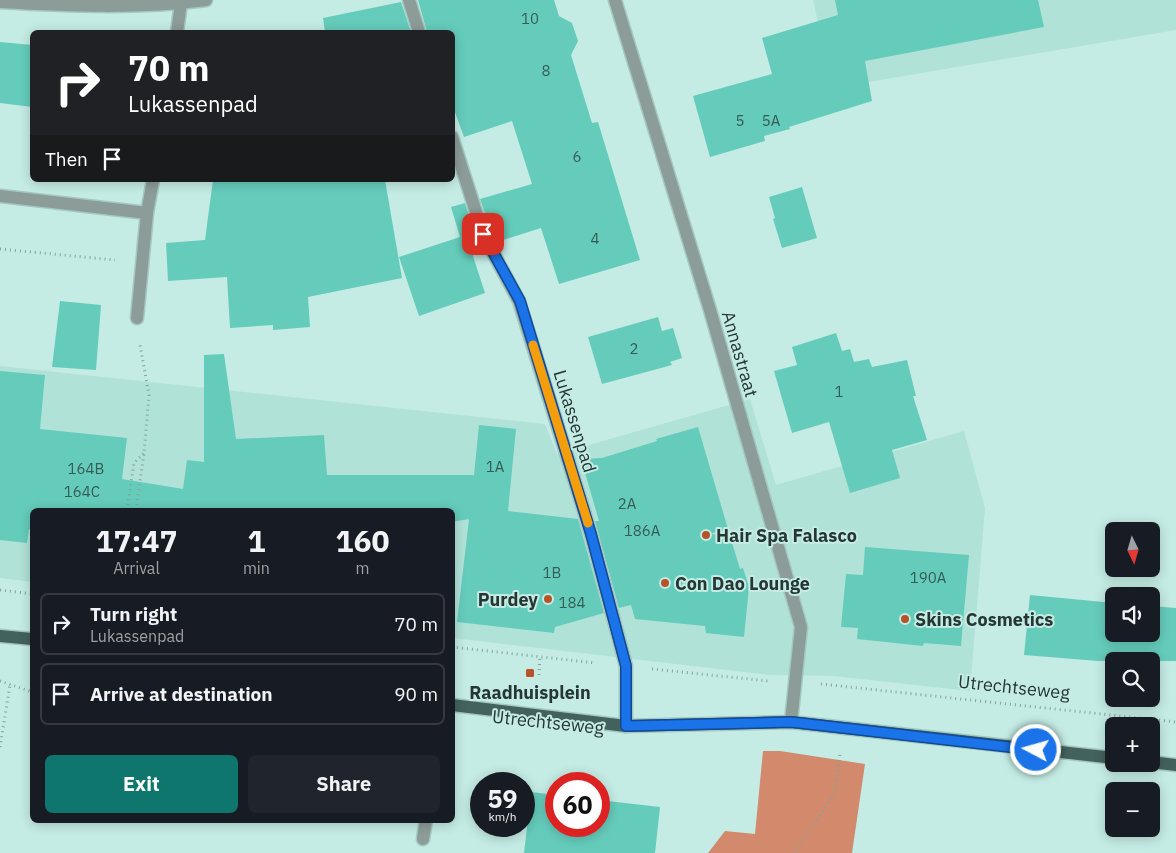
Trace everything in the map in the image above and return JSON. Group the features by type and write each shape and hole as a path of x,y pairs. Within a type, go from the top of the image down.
{"main road":[{"path":"0,636 30,639"},
{"name":"Utrechtseweg","path":"455,705 626,726 791,722 1105,757"},
{"path":"1160,763 1176,765"}],"street":[{"path":"0,2 80,6 181,3 206,0"},
{"path":"409,0 419,30"},
{"name":"Annastraat","path":"615,0 710,310 801,627 791,722"},
{"path":"177,30 181,3"},
{"name":"Lukassenpad","path":"455,145 483,234 520,301 591,534 626,666 626,726"},
{"path":"137,318 147,212 154,182"},
{"path":"0,196 147,212"},
{"path":"423,839 426,823"}],"path":[{"path":"0,250 118,261"},
{"path":"136,508 150,395 142,360 137,318"},
{"path":"127,508 134,463 144,453"},
{"path":"0,590 30,594"},
{"path":"539,674 540,657"},
{"path":"0,681 30,691"},
{"path":"0,747 10,684"},
{"name":"Utrechtseweg","path":"849,687 1176,722"},
{"path":"794,853 835,793 840,753 850,754"}],"shaded area":[{"path":"813,0 1176,0 1176,30 833,88"},
{"path":"0,366 545,424 557,454 750,399 776,485 964,431 985,508 970,691 833,676 770,675 455,638 455,508 30,508 30,582 0,578"},
{"path":"763,751 780,751 865,764 852,853 708,853 725,831 755,834"}],"building":[{"path":"418,0 554,0 559,16 572,23 578,41 571,55 592,123 598,122 640,260 559,284 541,228 497,242 491,231 480,199 532,184 512,121 464,137 455,112 455,30 426,30"},
{"path":"835,0 1038,0 1044,27 865,61 872,101 764,136 765,141 710,157 693,96 772,74 762,38 838,15"},
{"path":"401,2 410,30 325,30 323,18"},
{"path":"0,42 30,45 30,107 0,103"},
{"path":"213,182 385,182 402,278 308,297 310,327 273,330 273,325 230,328 227,277 168,281 166,243 205,240"},
{"path":"802,187 817,238 782,248 773,219 775,218 769,197"},
{"path":"465,203 475,236 481,247 471,250 485,293 419,316 399,257 460,237 451,207"},
{"path":"60,301 101,305 96,370 52,367"},
{"path":"658,317 662,331 673,328 682,358 670,362 672,365 602,384 588,337"},
{"path":"836,333 842,351 850,349 854,362 869,359 872,367 907,360 916,396 913,396 927,440 892,450 900,478 850,493 829,422 792,433 774,371 797,365 792,347"},
{"path":"224,354 236,439 324,435 327,475 474,475 479,425 516,429 508,511 578,519 604,613 555,627 554,633 457,622 469,519 455,521 455,508 30,508 30,529 27,543 0,540 0,371 45,375 40,429 127,438 122,479 183,489 187,460 204,462 204,355"},
{"path":"698,427 728,529 710,534 730,536 740,569 743,568 749,587 744,637 706,633 705,626 635,619 631,605 619,608 595,521 599,521 581,459 602,458"},
{"path":"865,547 969,555 961,646 924,643 923,646 857,639 858,628 841,627 846,574 863,575"},
{"path":"1030,595 1105,602 1105,642 1160,642 1160,607 1176,608 1176,661 1160,661 1160,652 1105,652 1105,661 1024,655"},
{"path":"535,792 545,794 545,837 610,837 610,801 660,807 655,853 524,853 526,837 535,837"}],"slow traffic":[{"path":"533,345 588,523"}],"place":[{"name":"Hair Spa Falasco","path":"706,535"},
{"name":"Con Dao Lounge","path":"665,583"},
{"name":"Purdey","path":"548,599"},
{"name":"Skins Cosmetics","path":"905,619"},
{"name":"Raadhuisplein","path":"530,673"}],"route":[{"path":"483,234 520,301 591,534 626,666 626,726 791,722 1036,750"}]}
